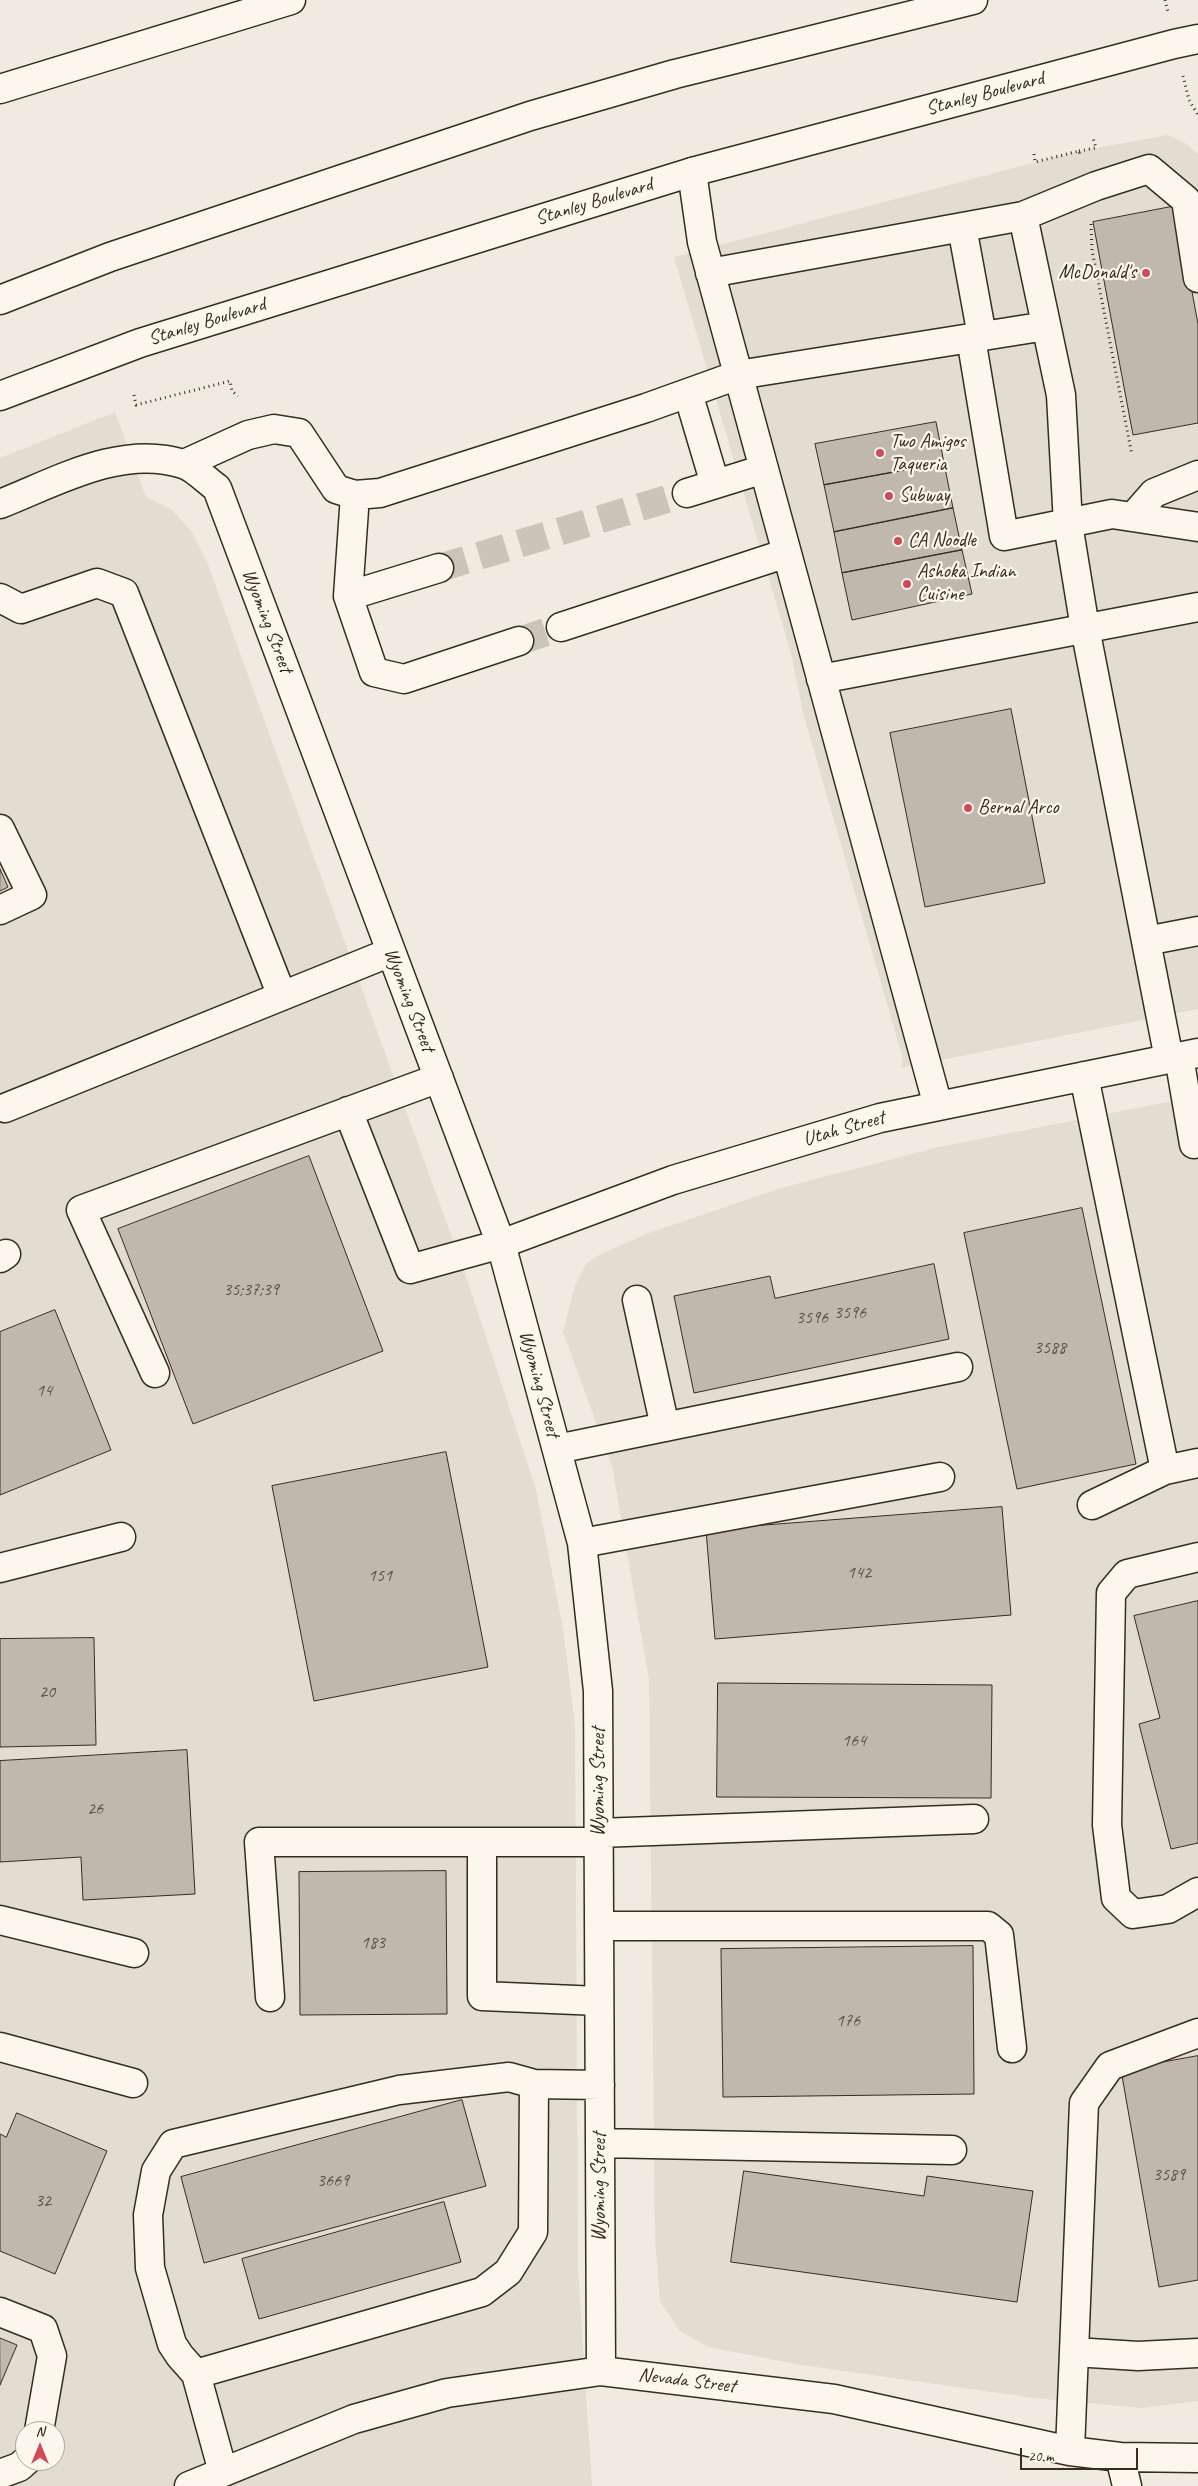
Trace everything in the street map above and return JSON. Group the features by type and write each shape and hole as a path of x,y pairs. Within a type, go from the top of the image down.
{"street":[{"path":"0,90 291,0"},
{"path":"0,300 110,257 530,116 675,74 973,0"},
{"name":"Stanley Boulevard","path":"0,396 140,343 692,172 1174,44 1198,40"},
{"path":"710,273 1023,216 1091,188 1150,169 1186,200 1198,278"},
{"path":"692,172 702,242 710,273 938,1106"},
{"path":"1023,216 1061,395 1068,524 1085,628 1146,941 1182,1057 1194,1144 1198,1143"},
{"path":"962,227 1004,536 1112,514 1198,527"},
{"path":"0,504 107,462 140,458 184,464 248,435 274,429 299,433 336,489 355,495 380,492 688,393 738,375 1046,326"},
{"path":"688,393 714,484"},
{"name":"Wyoming Street","path":"184,464 217,488 501,1244 582,1543 598,1691 601,2370"},
{"path":"687,492 764,469"},
{"path":"1133,517 1154,492 1198,475"},
{"path":"355,495 348,596 374,672 404,680 519,641"},
{"path":"561,627 786,553"},
{"path":"348,596 439,568"},
{"path":"0,598 21,609 97,583 124,594 282,996"},
{"path":"821,680 1198,607"},
{"path":"0,829 32,895 0,910"},
{"path":"1146,941 1198,931"},
{"path":"5,1108 391,952"},
{"name":"Utah Street","path":"348,1111 410,1269 501,1244 673,1180 880,1118 1182,1057"},
{"path":"1084,1076 1165,1470"},
{"path":"155,1373 81,1210 438,1078"},
{"path":"637,1300 665,1427"},
{"path":"557,1449 958,1367"},
{"path":"1092,1505 1165,1470 1198,1463"},
{"path":"582,1543 940,1478"},
{"path":"0,1568 121,1537"},
{"path":"1198,1557 1127,1574 1111,1593 1107,1825 1116,1898 1133,1914 1168,1909 1198,1892"},
{"path":"270,1997 259,1842 482,1842 974,1819"},
{"path":"482,1842 482,1996 599,2001"},
{"path":"0,1920 134,1953"},
{"path":"599,1926 988,1926 999,1935 1012,2048"},
{"path":"1070,2451 1084,2104 1110,2066 1198,2033"},
{"path":"0,2047 133,2083"},
{"path":"223,2472 196,2374 172,2344 150,2268 148,2216 156,2170 173,2144 399,2090 509,2077 534,2084 600,2084"},
{"path":"196,2374 482,2292 508,2272 533,2232 534,2084"},
{"path":"600,2143 952,2150"},
{"path":"0,2312 43,2329 52,2356 41,2421"},
{"path":"1074,2352 1138,2356 1198,2353"},
{"name":"Nevada Street","path":"188,2486 354,2419 438,2396 601,2370 834,2398 1070,2451 1120,2456 1198,2458"},
{"path":"1120,2456 1127,2486"},
{"path":"0,2474 15,2468"}],"path":[{"path":"1034,154 1034,162 1079,150 1096,148 1093,138"},
{"path":"1079,150 1081,162"},
{"path":"1091,223 1092,250 1132,455"},
{"path":"134,396 136,405 230,381 232,391 238,396"}],"shaded area":[{"path":"1168,135 1185,143 1198,154 1198,1009 901,1068 903,1059 803,713 792,657 674,257 1075,152"},
{"path":"115,412 146,497 171,509 192,532 207,562 467,1279 536,1489 563,1629 575,1725 578,2268 592,2486 0,2486 0,458"},
{"path":"1198,1096 1198,2401 1141,2408 1034,2398 801,2365 708,2347 680,2331 660,2301 655,2239 649,1680 612,1466 563,1332 575,1285 586,1264 599,1255 646,1234 781,1188 939,1147"}],"building":[{"name":"McDonald's","path":"1176,206 1198,324 1198,423 1133,435 1093,222"},
{"name":"Two Amigos Taqueria","path":"936,422 944,463 824,485 815,444"},
{"name":"Subway","path":"944,463 953,508 834,532 824,485"},
{"name":"CA Noodle","path":"953,508 962,550 842,573 834,532"},
{"name":"Ashoka Indian Cuisine","path":"962,550 972,594 852,620 842,573"},
{"name":"Bernal Arco","path":"1011,709 1045,883 925,907 890,733"},
{"path":"0,869 8,887 0,891"},
{"path":"309,1156 383,1351 193,1424 118,1229"},
{"path":"1082,1208 1136,1464 1017,1489 964,1233"},
{"path":"934,1264 949,1339 694,1393 674,1296 770,1276 775,1298"},
{"path":"55,1310 111,1450 0,1495 0,1332"},
{"path":"446,1452 488,1667 314,1701 272,1486"},
{"path":"1002,1507 1011,1615 715,1639 706,1530"},
{"path":"1198,1601 1198,1843 1171,1849 1139,1724 1160,1718 1134,1616"},
{"path":"94,1638 96,1745 0,1747 0,1639"},
{"path":"718,1683 992,1685 991,1798 717,1797"},
{"path":"187,1750 195,1894 83,1900 81,1857 0,1862 0,1761"},
{"path":"446,1871 447,2014 300,2015 299,1872"},
{"path":"973,1946 974,2094 723,2097 721,1949"},
{"path":"1198,2056 1198,2280 1159,2287 1121,2070"},
{"path":"462,2100 486,2186 204,2263 181,2177"},
{"path":"17,2113 107,2151 55,2274 0,2251 0,2134 6,2137"},
{"path":"744,2171 924,2196 927,2176 1033,2191 1017,2302 731,2262"},
{"path":"444,2202 461,2262 259,2319 242,2259"},
{"path":"0,2338 17,2345 0,2385"}],"tunnel":[{"path":"439,568 687,493"},
{"path":"519,641 561,627"}],"place":[{"name":"McDonald's","path":"1146,273"},
{"name":"Two Amigos Taqueria","path":"880,453"},
{"name":"Subway","path":"889,496"},
{"name":"CA Noodle","path":"898,541"},
{"name":"Ashoka Indian Cuisine","path":"907,584"},
{"name":"Bernal Arco","path":"968,808"}]}
